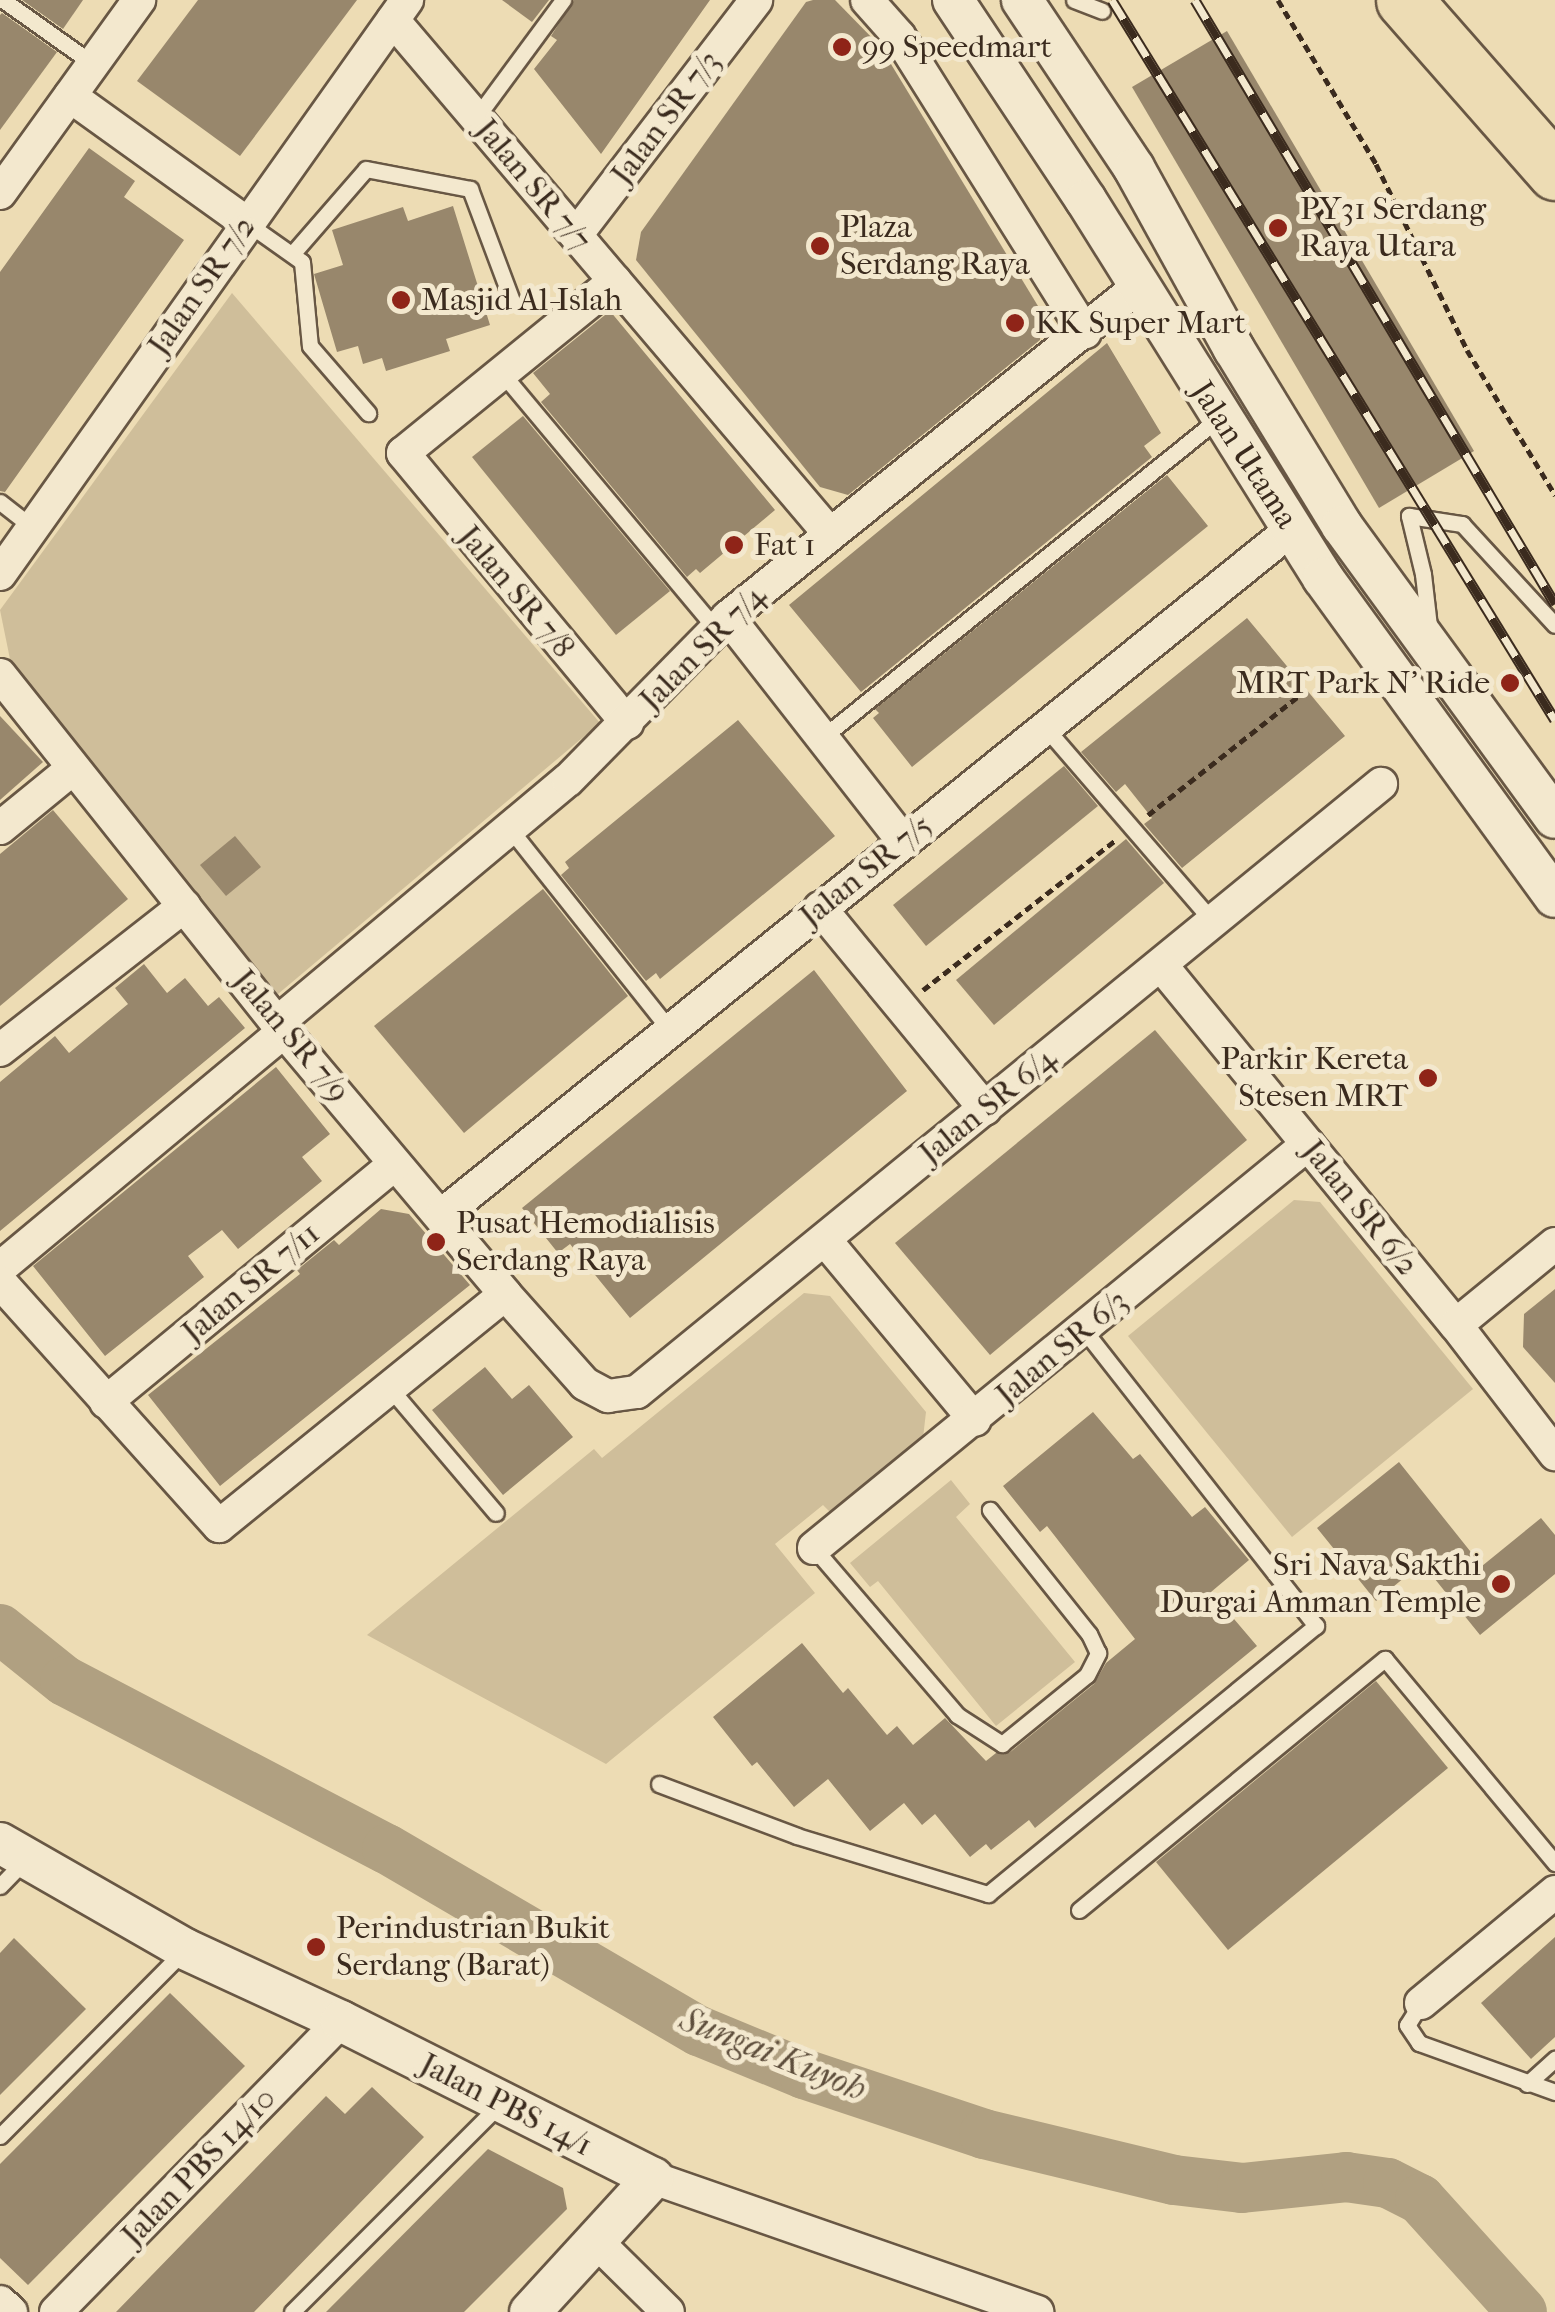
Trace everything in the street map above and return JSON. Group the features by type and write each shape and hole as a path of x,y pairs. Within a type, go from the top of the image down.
{"highway":[{"path":"1404,0 1555,172"}],"street":[{"path":"0,193 140,0"},
{"name":"Jalan SR 7/3","path":"576,235 756,0"},
{"path":"867,0 899,36 1085,332"},
{"name":"Jalan Utama","path":"954,0 1292,529 1555,896"},
{"name":"Jalan Utama","path":"1022,0 1134,168 1234,350 1342,526 1432,655 1555,818"},
{"name":"Jalan SR 7/7","path":"400,10 476,118 829,533"},
{"name":"Jalan SR 7/2","path":"0,574 400,10"},
{"path":"70,96 247,223"},
{"path":"501,372 615,281"},
{"name":"Jalan SR 7/4","path":"0,1268 510,829 627,723 722,624 829,533 1139,286"},
{"name":"Jalan SR 7/8","path":"501,372 405,450 406,460 627,723"},
{"name":"Jalan SR 7/5","path":"442,1216 1292,529"},
{"path":"722,624 823,737 903,840"},
{"name":"Jalan SR 7/9","path":"1,679 280,1027 585,1384"},
{"path":"0,828 72,769"},
{"name":"Jalan SR 6/4","path":"585,1384 608,1396 637,1392 1382,784"},
{"path":"0,1050 184,906"},
{"path":"820,908 985,1109"},
{"name":"Jalan SR 6/2","path":"1161,965 1456,1325 1555,1454"},
{"name":"Jalan SR 6/3","path":"814,1548 976,1420 1308,1144"},
{"name":"Jalan SR 7/11","path":"106,1402 395,1164"},
{"path":"825,1240 976,1420"},
{"path":"1456,1325 1555,1244"},
{"path":"0,1282 219,1526 505,1294"},
{"name":"Jalan PBS 14/1","path":"9,1863 342,2021 653,2178 1037,2312"},
{"path":"1421,2003 1555,1892"},
{"name":"Jalan PBS 14/10","path":"56,2312 342,2021"},
{"path":"530,2312 598,2243 653,2178"},
{"path":"598,2243 668,2312"},
{"path":"0,2302 11,2312"}],"lane":[{"path":"2,0 93,64"},
{"path":"476,118 563,0"},
{"path":"1074,0 1102,11"},
{"path":"293,253 366,169 470,189 512,300"},
{"path":"247,223 302,262 310,346 368,413"},
{"path":"501,372 722,624"},
{"path":"823,737 1219,418"},
{"path":"0,502 32,527"},
{"path":"1432,655 1423,574 1409,516 1462,524 1555,625"},
{"path":"1044,726 1213,922"},
{"path":"510,829 670,1030"},
{"path":"658,1784 797,1836 988,1894 1316,1626 1084,1330"},
{"path":"389,1387 496,1513"},
{"path":"814,1548 957,1714 1002,1744 1087,1675 1098,1653 1090,1634 990,1510"},
{"path":"1079,1910 1386,1660 1555,1863"},
{"path":"0,2136 186,1949"},
{"path":"1421,2003 1407,2025 1419,2042 1555,2092"},
{"path":"1527,2084 1555,2059"},
{"path":"292,2312 500,2104"}],"path":[{"path":"1278,0 1376,164 1466,350 1555,495"},
{"path":"901,1008 1301,694"}],"shaded area":[{"path":"232,293 600,723 278,994 11,664 0,610"},
{"path":"1294,1200 1320,1202 1473,1389 1292,1537 1128,1336"},
{"path":"804,1293 830,1296 926,1412 923,1438 832,1514 823,1505 775,1544 815,1593 606,1764 367,1635 594,1449 602,1458"},
{"path":"951,1480 970,1504 956,1517 1075,1662 996,1726 878,1581 870,1587 850,1563"}],"building":[{"path":"22,0 83,0 63,29"},
{"path":"198,0 357,0 240,156 137,81"},
{"path":"502,0 549,0 532,22"},
{"path":"574,0 710,0 601,154 534,69 557,40 551,36"},
{"name":"Plaza Serdang Raya","path":"835,0 880,46 1041,311 1040,340 848,495 820,487 636,260 641,232 806,2"},
{"path":"0,15 57,52 0,130"},
{"name":"PY31 Serdang Raya Utara","path":"1227,31 1474,451 1379,508 1132,87"},
{"path":"89,148 135,181 124,197 184,240 5,492 0,491 0,272"},
{"name":"Masjid Al-Islah","path":"453,206 490,325 446,339 450,351 386,371 382,358 363,364 358,346 337,352 314,274 343,265 332,230 403,207 408,221"},
{"path":"610,311 775,510 700,573 696,569 687,577 541,402 550,394 533,373"},
{"path":"1107,343 1161,433 1144,446 1152,457 861,692 789,605"},
{"path":"523,416 670,591 616,635 472,457"},
{"path":"1167,475 1208,526 912,767 873,718 879,713 875,709"},
{"path":"1247,618 1345,736 1182,868 1144,824 1152,818 1125,784 1116,792 1081,752"},
{"path":"0,716 43,762 0,800"},
{"path":"738,720 835,836 660,979 656,973 646,981 561,875 569,868 565,862"},
{"path":"1064,766 1098,806 926,946 893,905"},
{"path":"53,810 128,899 0,1006 0,854"},
{"path":"235,836 261,867 226,896 200,865"},
{"path":"1126,839 1164,883 994,1025 956,980"},
{"path":"543,889 628,996 464,1133 374,1026"},
{"path":"144,964 167,993 185,978 208,1006 219,997 245,1028 0,1231 0,1082 55,1036 69,1053 128,1004 115,988"},
{"path":"814,970 907,1091 630,1318 570,1244 558,1253 522,1208"},
{"path":"1155,1030 1247,1140 990,1355 895,1243"},
{"path":"276,1067 330,1134 302,1157 322,1181 238,1249 222,1230 188,1256 204,1277 105,1356 33,1266"},
{"path":"381,1209 409,1214 470,1285 220,1486 148,1395 300,1274 297,1270 334,1240 339,1245"},
{"path":"1555,1289 1555,1383 1523,1347 1524,1314"},
{"path":"485,1367 512,1399 529,1385 573,1437 503,1495 432,1410"},
{"path":"1093,1412 1133,1459 1140,1454 1192,1517 1205,1507 1249,1560 1211,1592 1257,1646 1035,1828 1029,1820 991,1850 986,1844 970,1857 935,1814 922,1825 904,1803 870,1831 828,1779 794,1807 757,1762 752,1766 713,1717 802,1643 843,1693 848,1688 887,1735 897,1726 913,1745 945,1718 986,1761 996,1753 1009,1753 1094,1684 1106,1663 1135,1639 1047,1526 1040,1532 1003,1486"},
{"path":"1399,1462 1482,1566 1541,1518 1555,1535 1555,1574 1480,1635 1422,1563 1376,1601 1317,1528"},
{"path":"1376,1681 1448,1768 1228,1950 1156,1862"},
{"path":"1555,1937 1555,2037 1531,2059 1481,2003"},
{"path":"14,1938 86,2009 0,2095 0,1953"},
{"path":"170,1993 245,2066 28,2285 0,2258 0,2164"},
{"path":"372,2087 424,2137 254,2312 116,2312 326,2096 345,2114"},
{"path":"488,2149 563,2188 567,2209 464,2312 326,2312"}],"waterway":[{"name":"Sungai Kuyoh","path":"0,1629 65,1681 387,1849 699,2031 804,2074 984,2134 1174,2180 1242,2188 1346,2177 1388,2183 1420,2199 1522,2312"}],"railway":[{"path":"1112,0 1555,720"},
{"path":"1195,0 1555,604"}],"place":[{"name":"99 Speedmart","path":"842,47"},
{"name":"PY31 Serdang Raya Utara","path":"1278,228"},
{"name":"Plaza Serdang Raya","path":"820,246"},
{"name":"Masjid Al-Islah","path":"401,300"},
{"name":"KK Super Mart","path":"1015,323"},
{"name":"Fat 1","path":"734,545"},
{"name":"MRT Park N' Ride","path":"1510,683"},
{"name":"Parkir Kereta Stesen MRT","path":"1428,1078"},
{"name":"Pusat Hemodialisis Serdang Raya","path":"436,1242"},
{"name":"Sri Nava Sakthi Durgai Amman Temple","path":"1501,1584"},
{"name":"Perindustrian Bukit Serdang (Barat)","path":"316,1947"}]}
